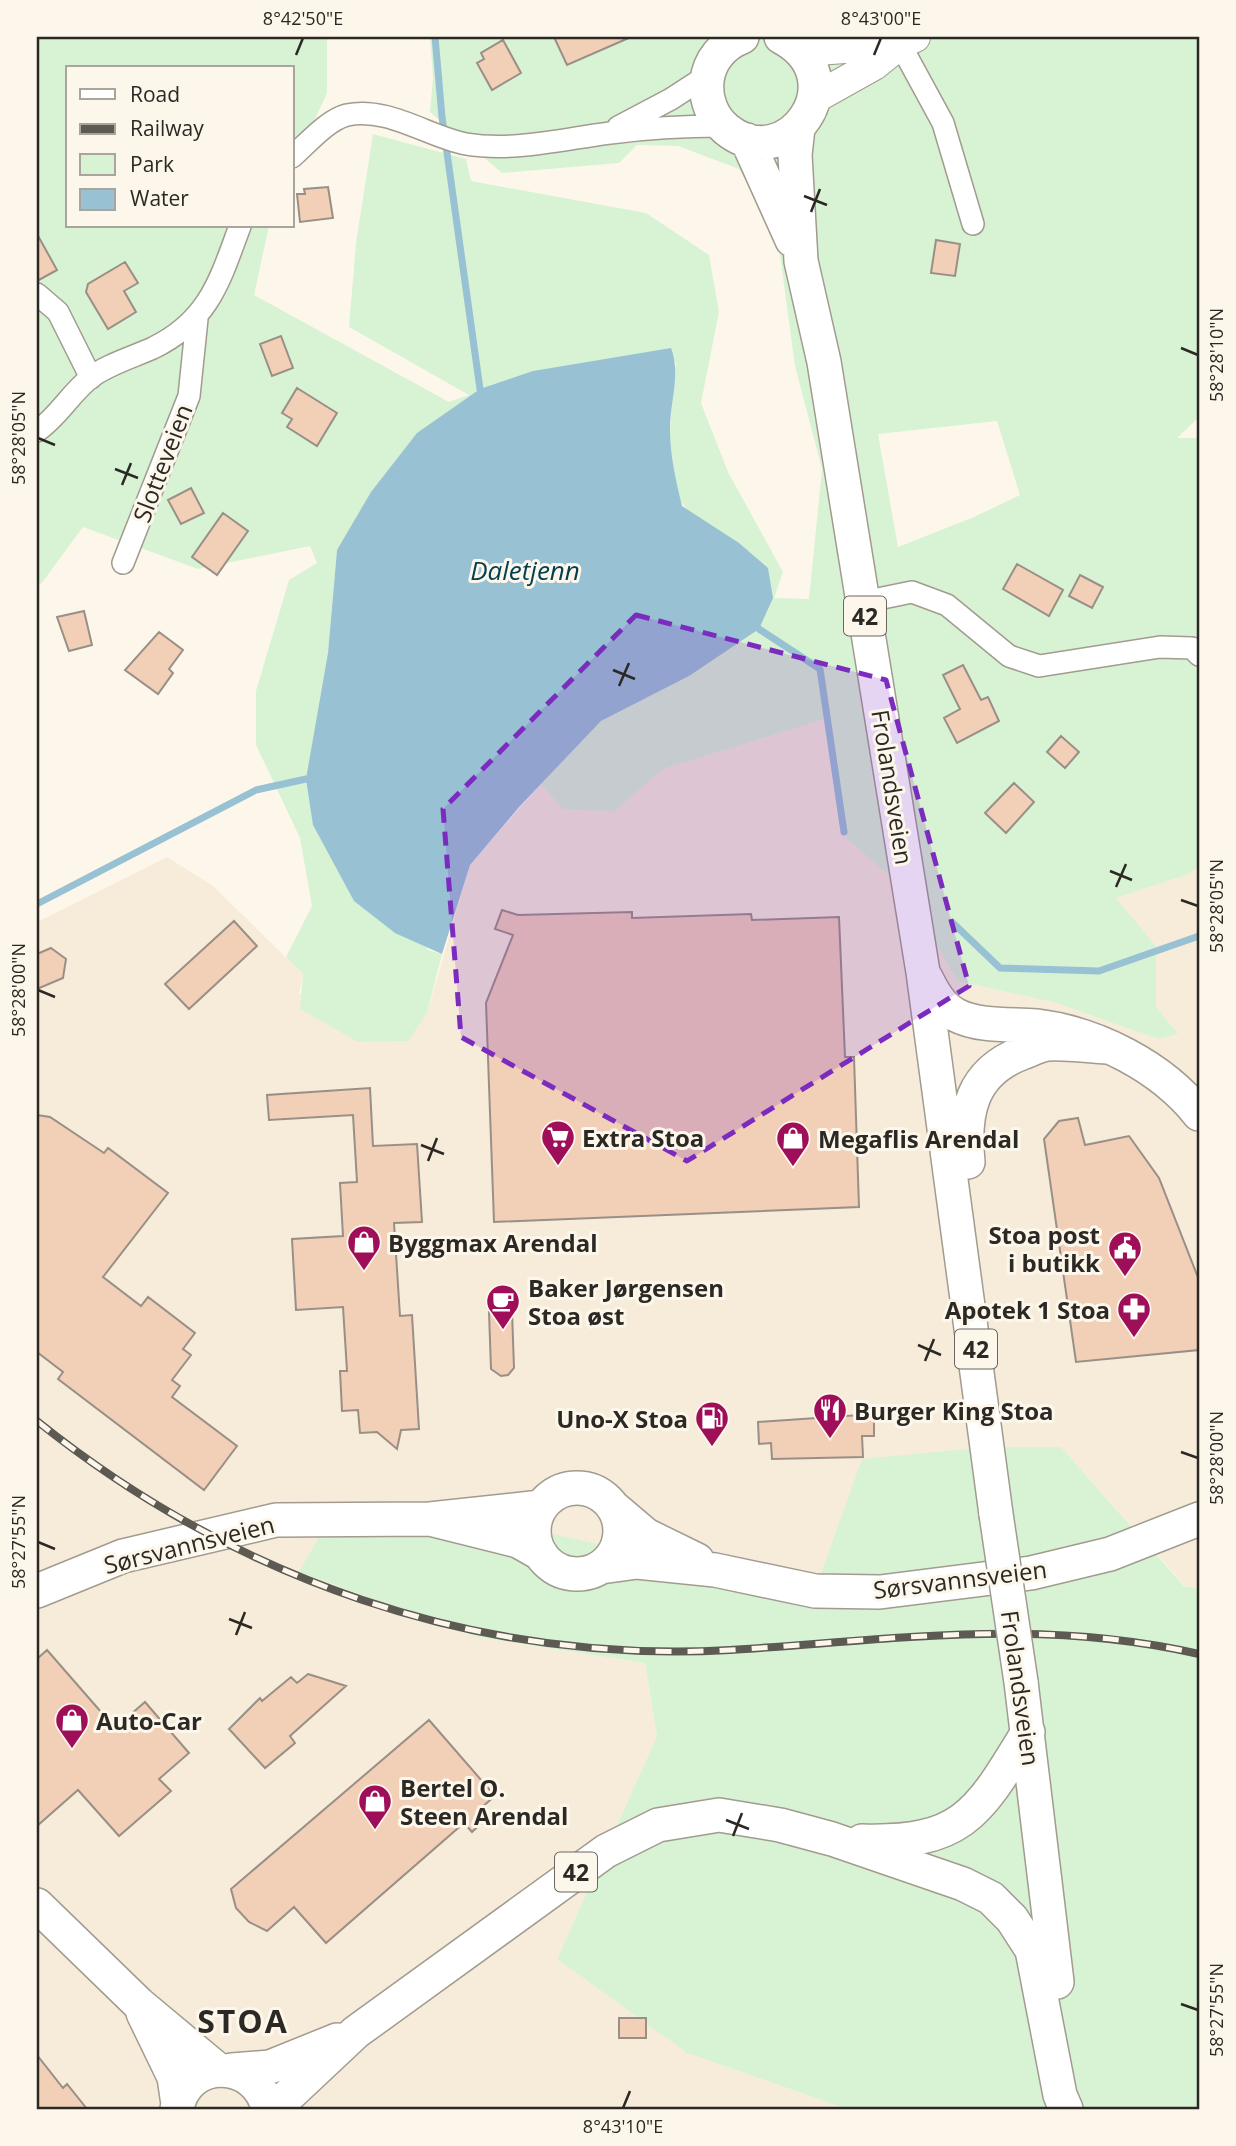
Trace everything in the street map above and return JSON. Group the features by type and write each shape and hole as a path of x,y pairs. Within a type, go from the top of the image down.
{"main road":[{"path":"792,44 907,40"},
{"path":"792,44 814,74 815,98 874,65 907,40"},
{"name":"42","path":"720,51 709,102 735,133"},
{"name":"42","path":"798,128 809,114 815,98"},
{"path":"735,133 765,142 783,138 798,128"},
{"name":"Frolandsveien","path":"798,128 795,155 801,261 824,362 923,972 1028,1732 1072,2109"},
{"name":"Frolandsveien","path":"735,133 801,261"},
{"name":"Frolandsveien","path":"923,972 938,999 964,1018 1044,1027 1107,1047 1147,1066 1177,1089 1199,1114"},
{"name":"Frolandsveien","path":"964,1267 976,1237 965,1128 974,1094 991,1070 1006,1059 1045,1044 1107,1047"},
{"path":"577,1488 601,1495 613,1507 619,1519 618,1546 601,1567 575,1574 562,1571 541,1554 534,1531 541,1507 553,1496 577,1488"},
{"name":"Sørsvannsveien","path":"37,1591 123,1556 276,1520 430,1519 541,1507"},
{"name":"Sørsvannsveien","path":"613,1507 646,1535 715,1570"},
{"name":"Sørsvannsveien","path":"430,1519 517,1541 541,1554"},
{"name":"Sørsvannsveien","path":"601,1567 638,1562 715,1570 815,1591 880,1592 1031,1573 1110,1554 1199,1519"},
{"name":"42","path":"832,1839 904,1842 955,1825 981,1805 1028,1732"},
{"name":"42","path":"37,1905 139,2004 224,2070 247,2075 258,2085 271,2109 356,2032 606,1851 646,1830 688,1818 719,1815 780,1825 832,1839 884,1860 963,1884 991,1898 1013,1919 1032,1950 1060,2095 1066,2109"},
{"name":"42","path":"139,2004 174,2077 178,2107"},
{"name":"42","path":"178,2107 192,2081 224,2070 270,2067 356,2032"}],"street":[{"path":"907,40 943,123 973,223"},
{"path":"607,133 671,99 720,51"},
{"path":"294,155 320,132 346,116 377,115 463,143 485,146 553,142 607,133 735,133"},
{"name":"Slotteveien","path":"123,563 189,396 197,319 221,278 239,228"},
{"path":"37,294 58,312 90,378"},
{"name":"Slotteveien","path":"37,431 48,424 90,378 158,345 197,319"},
{"path":"863,602 912,592 947,605 1009,656 1039,666 1160,647 1192,648 1199,655"}],"highlighted area":[{"path":"636,615 886,680 969,986 687,1161 461,1037 443,809"}],"shaded area":[{"name":"STOA","path":"828,718 847,839 906,890 957,981 1056,1003 1158,1039 1177,1034 1156,1007 1156,946 1115,898 1186,875 1199,867 1199,1589 1185,1586 1061,1447 818,1585 299,1572 476,1637 645,1663 657,1736 557,1959 687,2053 847,2109 37,2109 37,922 167,857 213,886 303,974 299,994 427,1013 470,865 541,784 564,809 614,812 663,769"}],"green space":[{"path":"37,37 327,37 327,93 294,165 294,66 66,66 66,228 269,228 254,295 449,402 469,395 349,327 356,243 373,134 466,159 471,181 646,213 709,255 719,312 701,403 728,472 783,572 774,598 809,599 822,469 795,366 777,233 739,169 678,146 637,145 619,163 502,173 430,112 433,78 430,37 1199,37 1199,417 1177,438 1199,438 1199,867 1186,875 1116,898 1156,946 1156,1007 1178,1034 1158,1039 1056,1003 957,981 906,890 847,839 828,718 663,769 614,812 563,809 541,784 601,721 689,676 690,512 680,500 674,483 670,441 676,361 337,549 328,653 428,950 442,954 427,1013 408,1041 358,1042 300,1009 303,974 286,957 312,906 300,838 256,745 256,691 289,580 317,563 310,546 198,569 83,527 41,584 37,581","holes":["997,421 1020,495 974,517 898,547 878,434"]},
{"path":"990,1447 1061,1447 1184,1586 1199,1589 1199,2109 847,2109 687,2053 557,1959 657,1736 645,1663 476,1637 299,1572 331,1516 437,1508 731,1574 817,1585 862,1459"}],"water":[{"name":"Daletjenn","path":"671,348 675,377 670,439 682,506 739,543 768,568 773,598 759,629 689,676 601,721 519,807 470,865 442,954 395,933 354,901 313,825 306,779 328,653 337,550 371,492 417,433 480,389 533,371"}],"building":[{"path":"554,37 631,37 567,65"},
{"path":"503,40 521,73 492,90 477,63 484,59 481,53"},
{"path":"328,187 333,218 300,222 297,194 305,194 304,189"},
{"path":"37,234 57,270 37,281"},
{"path":"936,240 960,244 955,276 931,273"},
{"path":"125,262 138,283 124,291 136,312 108,329 86,292 88,284"},
{"path":"281,336 293,368 272,376 260,344"},
{"path":"297,388 337,413 317,446 287,427 292,419 282,413"},
{"path":"191,488 204,513 181,524 168,500"},
{"path":"223,513 248,531 217,575 192,557"},
{"path":"1017,564 1063,590 1049,616 1003,589"},
{"path":"1080,575 1103,587 1092,608 1069,596"},
{"path":"84,611 92,645 69,651 57,617"},
{"path":"159,632 183,650 169,669 173,673 158,694 125,670"},
{"path":"963,665 981,700 988,697 999,721 957,743 944,718 960,709 943,675"},
{"path":"1061,736 1079,752 1065,768 1047,752"},
{"path":"1014,783 1034,802 1006,833 985,813"},
{"path":"502,910 518,915 632,912 632,918 751,914 752,920 839,917 845,1057 854,1057 859,1207 494,1222 486,1003 513,935 495,929"},
{"path":"234,921 257,946 189,1009 165,984"},
{"path":"51,948 66,959 63,978 37,989 37,954"},
{"path":"370,1088 373,1146 417,1144 422,1222 394,1223 400,1316 412,1315 419,1429 401,1430 397,1449 377,1432 360,1433 358,1410 342,1411 340,1371 347,1371 343,1307 296,1310 292,1239 343,1236 340,1183 357,1182 353,1115 269,1120 267,1095"},
{"path":"37,1115 50,1117 104,1153 108,1148 168,1193 103,1277 141,1306 148,1297 195,1333 183,1349 191,1355 172,1380 180,1386 172,1397 237,1446 204,1490 58,1379 63,1372 37,1352"},
{"path":"1078,1118 1085,1145 1129,1136 1159,1178 1199,1280 1199,1350 1076,1362 1044,1139 1059,1121"},
{"path":"512,1311 514,1368 508,1375 501,1376 491,1369 489,1312"},
{"path":"874,1414 874,1436 862,1436 863,1457 772,1459 771,1443 759,1444 758,1422"},
{"path":"47,1650 115,1728 145,1702 189,1753 159,1779 171,1791 119,1836 78,1790 37,1826 37,1659"},
{"path":"308,1674 346,1686 290,1736 295,1743 265,1768 229,1729 260,1698 262,1701 291,1677 297,1683"},
{"path":"429,1720 495,1796 481,1808 488,1817 472,1832 464,1823 326,1943 294,1907 267,1931 249,1922 236,1908 231,1889"},
{"path":"619,2018 646,2018 646,2038 619,2038"},
{"path":"37,2055 63,2088 67,2084 87,2109 37,2109"}],"waterway":[{"path":"435,37 442,117 480,389"},
{"path":"759,629 820,669 844,832"},
{"path":"37,904 256,790 306,779"},
{"path":"953,923 1000,968 1099,971 1199,936"}],"railway":[{"path":"37,1421 113,1477 193,1525 276,1567 362,1600 451,1625 543,1642 636,1651 730,1650 907,1637 1022,1634 1080,1636 1199,1654"}],"place":[{"name":"Extra Stoa","path":"558,1167"},
{"name":"Megaflis Arendal","path":"793,1168"},
{"name":"Byggmax Arendal","path":"364,1272"},
{"name":"Stoa post i butikk","path":"1125,1278"},
{"name":"Baker Jørgensen Stoa øst","path":"503,1331"},
{"name":"Apotek 1 Stoa","path":"1134,1339"},
{"name":"Burger King Stoa","path":"830,1440"},
{"name":"Uno-X Stoa","path":"712,1448"},
{"name":"Auto-Car","path":"72,1750"},
{"name":"Bertel O. Steen Arendal","path":"375,1831"}],"district":[{"name":"STOA","path":"243,2020"}]}
